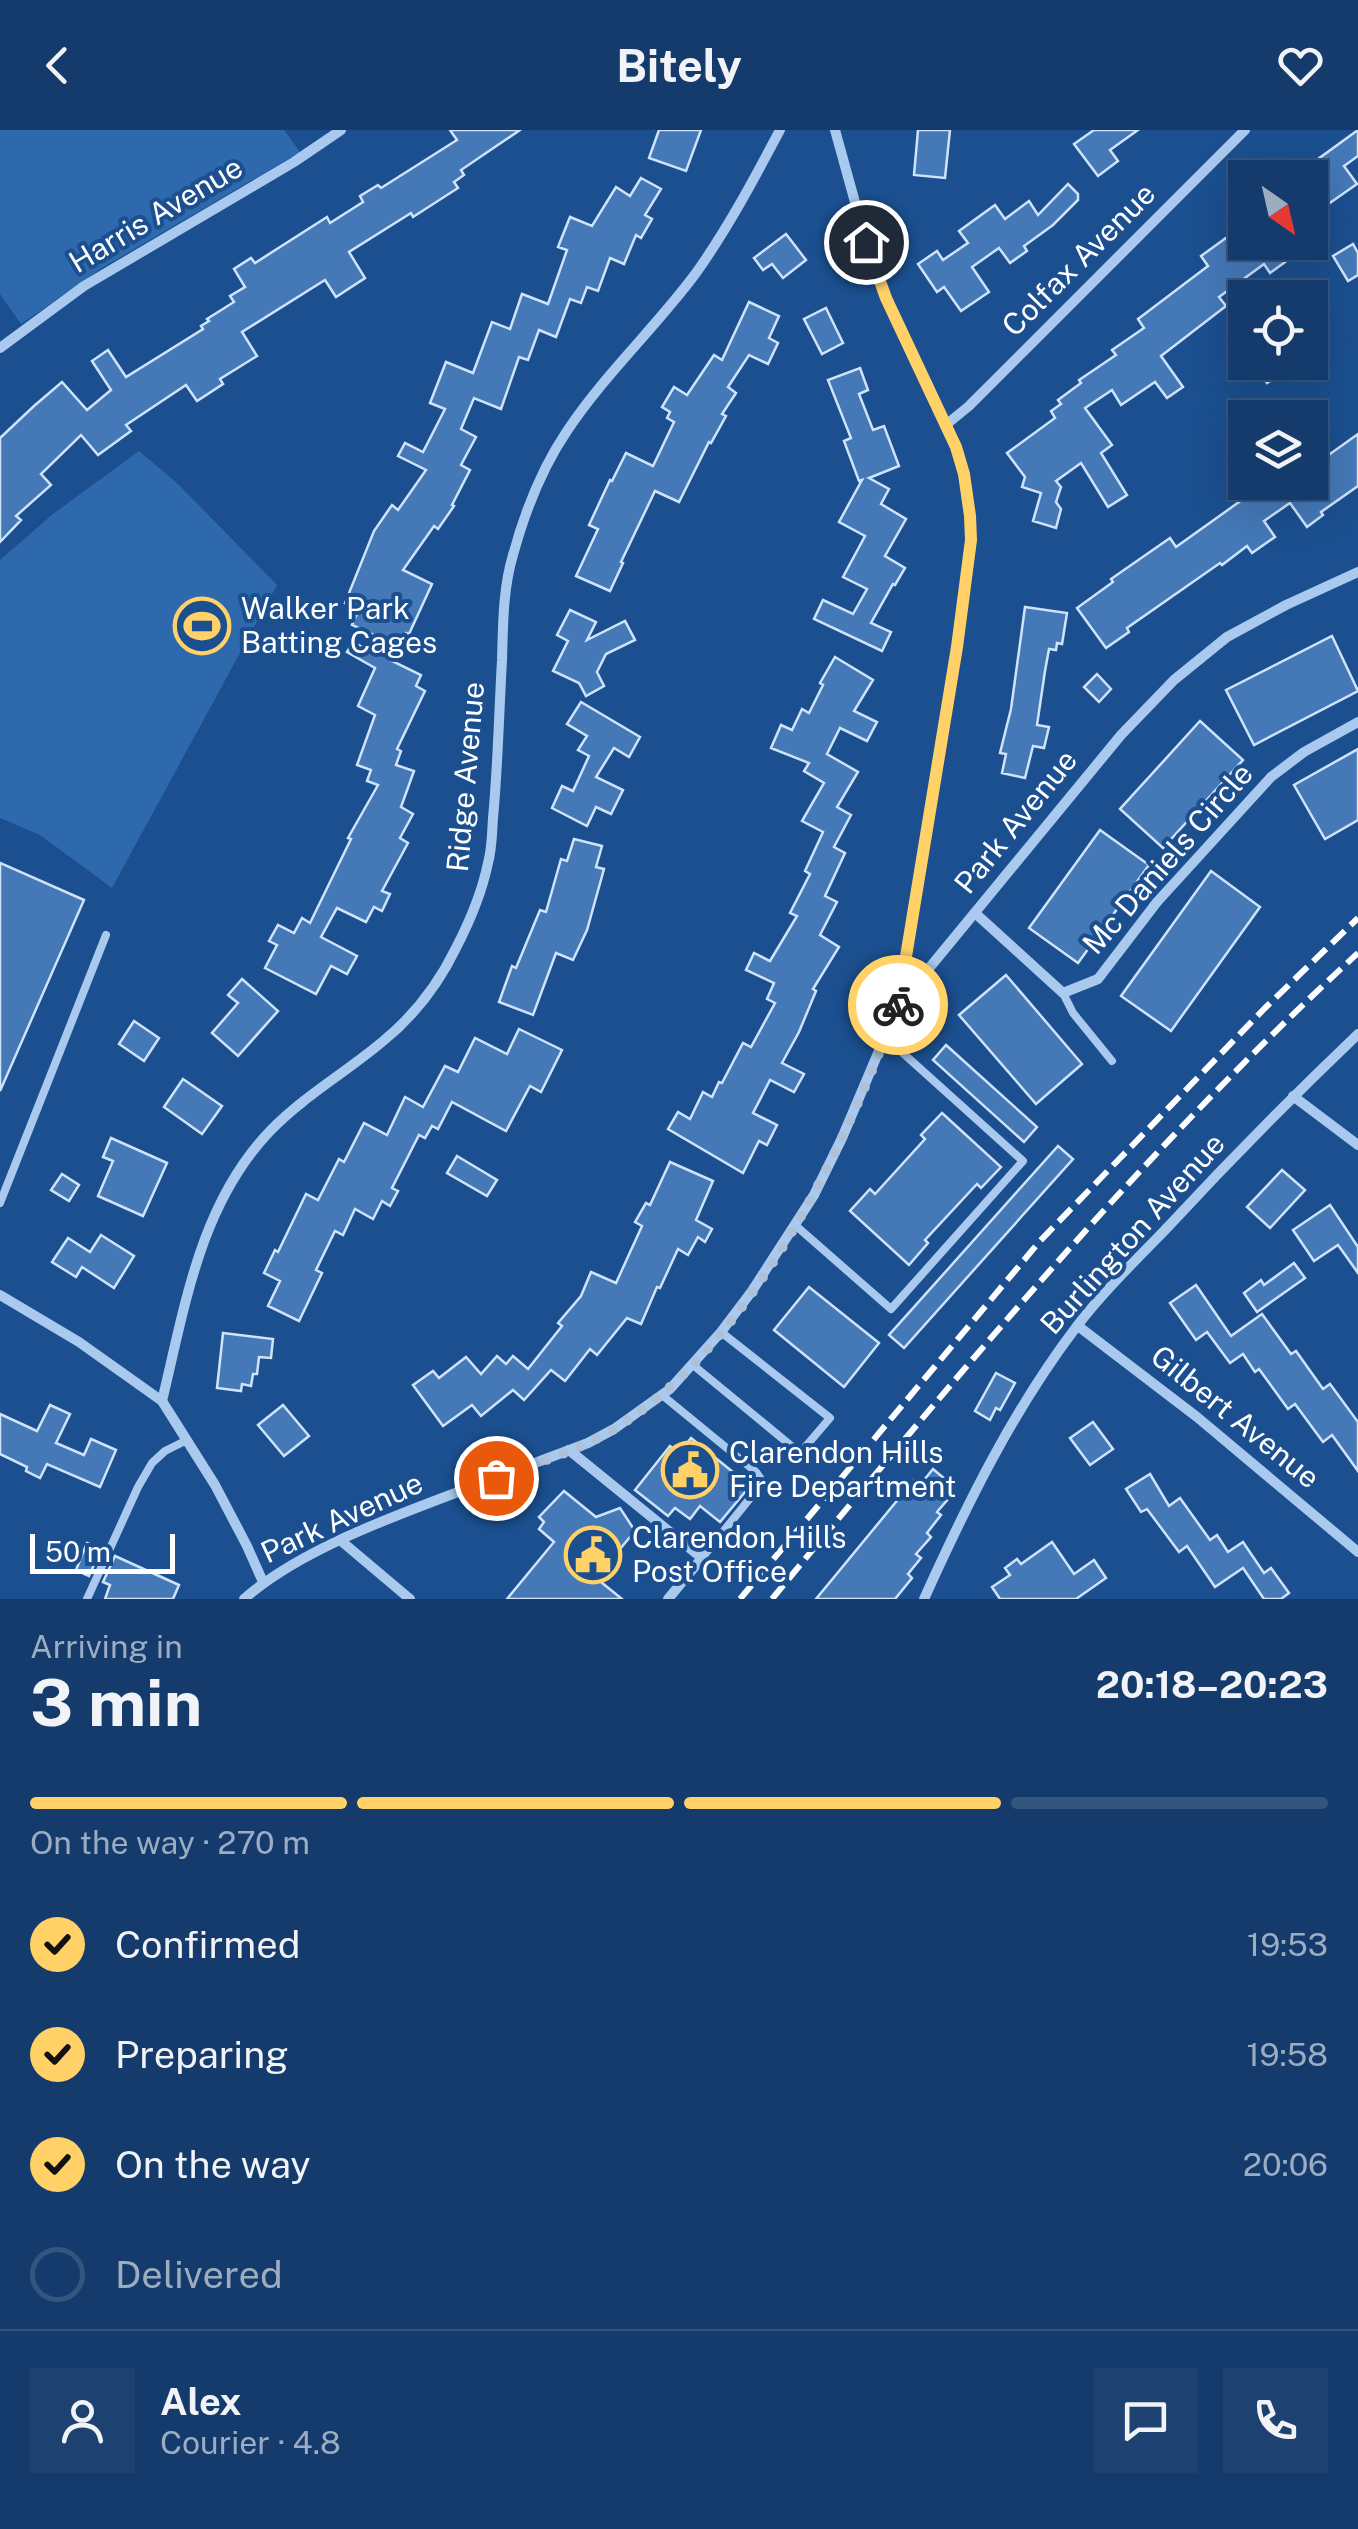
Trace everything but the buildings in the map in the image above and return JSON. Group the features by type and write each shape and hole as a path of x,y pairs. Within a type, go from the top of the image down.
{"street":[{"name":"Harris Avenue","path":"0,348 84,286 341,130"},
{"name":"Ridge Avenue","path":"162,1400 205,1235 244,1164 295,1107 404,1022 456,949 489,861 505,607 512,558 530,504 567,431 715,244 780,130"},
{"path":"835,130 886,298 947,424 964,474 970,516 971,540 957,647 898,1006"},
{"name":"Colfax Avenue","path":"947,424 1245,130"},
{"name":"Park Avenue","path":"244,1599 263,1582 340,1540 588,1444 662,1395 721,1332 795,1225 842,1138 898,1006 1086,774 1196,660 1262,617 1358,572"},
{"name":"Mc Daniels Circle","path":"1063,992 1098,979 1157,902 1271,777 1304,752 1358,722"},
{"path":"975,913 1063,992"},
{"name":"Burlington Avenue","path":"924,1599 992,1459 1078,1326 1186,1207 1358,1034"},
{"path":"1293,1096 1358,1144"},
{"path":"0,1294 79,1342 162,1400 223,1500 263,1582"},
{"name":"Gilbert Avenue","path":"1078,1326 1197,1416 1358,1552"},
{"path":"569,1450 702,1558 668,1599"},
{"path":"340,1540 410,1599"}],"lane":[{"path":"0,1203 106,935"},
{"path":"1063,992 1073,1013 1112,1061"},
{"path":"795,1225 890,1309 1023,1162 885,1037"},
{"path":"692,1365 800,1453 810,1442 830,1418 721,1332"},
{"path":"662,1395 756,1472 762,1482 702,1558"},
{"path":"87,1599 152,1463 187,1440"}],"shaded area":[{"path":"0,130 284,130 300,152 102,268 21,324 0,294"},
{"path":"139,451 179,485 277,585 112,888 40,835 0,818 0,560 53,514"}],"railway":[{"path":"740,1599 1040,1241 1265,1008 1358,918"},
{"path":"772,1599 982,1348 1127,1185 1279,1028 1358,953"}],"way so far":[{"path":"496,1478 588,1444 614,1429 670,1389 721,1332 814,1195 898,1005"}],"place":[{"name":"Walker Park Batting Cages","path":"202,626"},
{"name":"Clarendon Hills Fire Department","path":"690,1470"},
{"name":"Clarendon Hills Post Office","path":"593,1555"}],"route":[{"path":"866,242 903,337 956,447 970,516 971,540 957,647 898,1005"}]}
